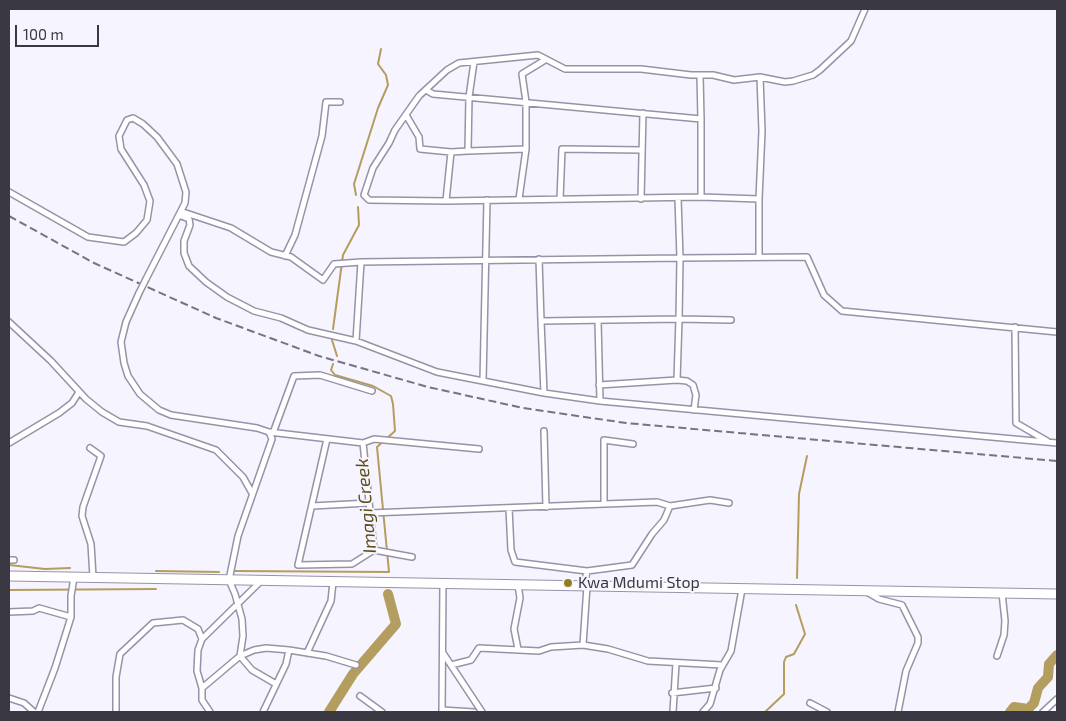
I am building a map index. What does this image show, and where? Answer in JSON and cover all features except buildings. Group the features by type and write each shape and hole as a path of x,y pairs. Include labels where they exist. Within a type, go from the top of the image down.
{"highway":[{"path":"9,576 1057,594"}],"street":[{"path":"759,199 701,197 519,199 446,202 369,200 364,195 373,168 406,115 426,90 455,64 534,55 540,56 565,69 641,69 712,75 734,80 760,77 784,82 813,75 851,41 864,9"},
{"path":"519,199 526,149 526,102 522,74 545,60"},
{"path":"468,151 469,97 474,62"},
{"path":"700,75 701,197"},
{"path":"759,257 762,131 760,77"},
{"path":"426,90 433,94 701,118"},
{"path":"285,256 295,235 322,136 326,102 340,102"},
{"path":"641,199 643,113"},
{"path":"406,115 419,137 420,150 451,152 526,149"},
{"path":"9,192 88,236 124,242 143,227 150,213 150,201 144,185 121,149 119,136 122,126 127,120 133,118 143,124 157,137 177,164 186,192 185,203 139,293 126,322 121,342 128,376 140,394 154,406 171,416 257,428 271,432 363,443 374,439 479,449"},
{"path":"560,199 562,149 642,150"},
{"path":"446,202 451,152"},
{"path":"677,380 680,258 678,198"},
{"path":"483,381 487,200"},
{"path":"180,213 231,228 271,252 291,257 323,280 334,264 361,262 807,256 824,295 842,311 1057,332"},
{"path":"180,213 189,218 190,225 184,241 184,253 189,266 227,297 254,311 281,318 308,330 356,341 436,372 544,393 600,401 1057,443"},
{"path":"539,259 544,393"},
{"path":"356,341 361,262"},
{"path":"541,321 731,320"},
{"path":"598,321 600,401"},
{"path":"9,322 56,366 79,392 102,412 119,422 147,426 219,452 243,478 252,493"},
{"path":"1015,327 1016,423 1049,442"},
{"path":"276,684 252,670 240,656 243,628 237,603 228,580 238,536 272,439 271,432 294,376 320,375 372,390"},
{"path":"599,385 687,381 693,385 696,396 694,410"},
{"path":"9,443 59,413 72,403 79,392"},
{"path":"544,431 546,507"},
{"path":"327,439 298,565 352,564 374,550 412,558"},
{"path":"604,504 604,440 633,444"},
{"path":"363,443 374,550"},
{"path":"90,448 101,456 85,499 82,516 91,544 92,578"},
{"path":"370,512 657,502 670,506 710,500 729,503"},
{"path":"312,506 369,503"},
{"path":"509,508 511,550 515,562 587,571 632,565 652,534 664,520 670,506"},
{"path":"583,645 587,571"},
{"path":"38,712 55,668 71,617 71,596 74,577"},
{"path":"210,712 202,700 202,688 199,680 197,660 202,640 261,580"},
{"path":"307,653 331,601 334,582"},
{"path":"443,584 442,711 474,712"},
{"path":"518,585 520,598 514,625 518,649"},
{"path":"703,712 710,704 722,665 731,651 742,589"},
{"path":"864,590 879,599 902,605 918,637 918,643 906,671 898,712"},
{"path":"997,656 1004,635 1005,621 1002,593"},
{"path":"9,612 39,608 71,617"},
{"path":"116,712 116,677 120,654 148,626 153,623 184,620 198,629 202,640"},
{"path":"452,665 468,662 479,648 539,651 551,647 583,645 608,649 648,661 722,665"},
{"path":"202,688 240,656 266,648 307,653 342,660 356,665"},
{"path":"263,712 273,695 286,664 289,650"},
{"path":"442,652 482,712"},
{"path":"673,712 672,693 676,662"},
{"path":"672,693 716,688"},
{"path":"360,696 382,712"},
{"path":"9,698 24,703 34,712"},
{"path":"1043,712 1057,700"},
{"path":"810,703 827,712"}],"waterway":[{"name":"Imagi Creek","path":"356,195 354,184 378,108 388,85 386,75 378,64 381,49"},
{"name":"Imagi Creek","path":"333,329 343,255 359,225 358,207"},
{"name":"Imagi Creek","path":"332,340 337,356"},
{"name":"Imagi Creek","path":"234,571 389,572 377,447 395,431 391,396 373,386 335,375 331,370 333,364"},
{"path":"797,578 799,494 807,456"},
{"path":"9,565 45,569 70,568"},
{"path":"156,571 219,572"},
{"path":"9,590 156,589"},
{"name":"Imagi Creek","path":"329,712 353,674 396,624 388,594"},
{"path":"765,712 784,694 784,662 786,657 794,654 805,634 796,605"},
{"path":"1010,712 1014,707 1028,709 1034,703 1038,688 1048,677 1049,664 1057,655"}],"railway":[{"path":"9,216 94,263 216,318 319,356 428,387 523,408 626,423 1057,461"}],"place":[{"name":"Kwa Mdumi Stop","path":"568,583"}]}
